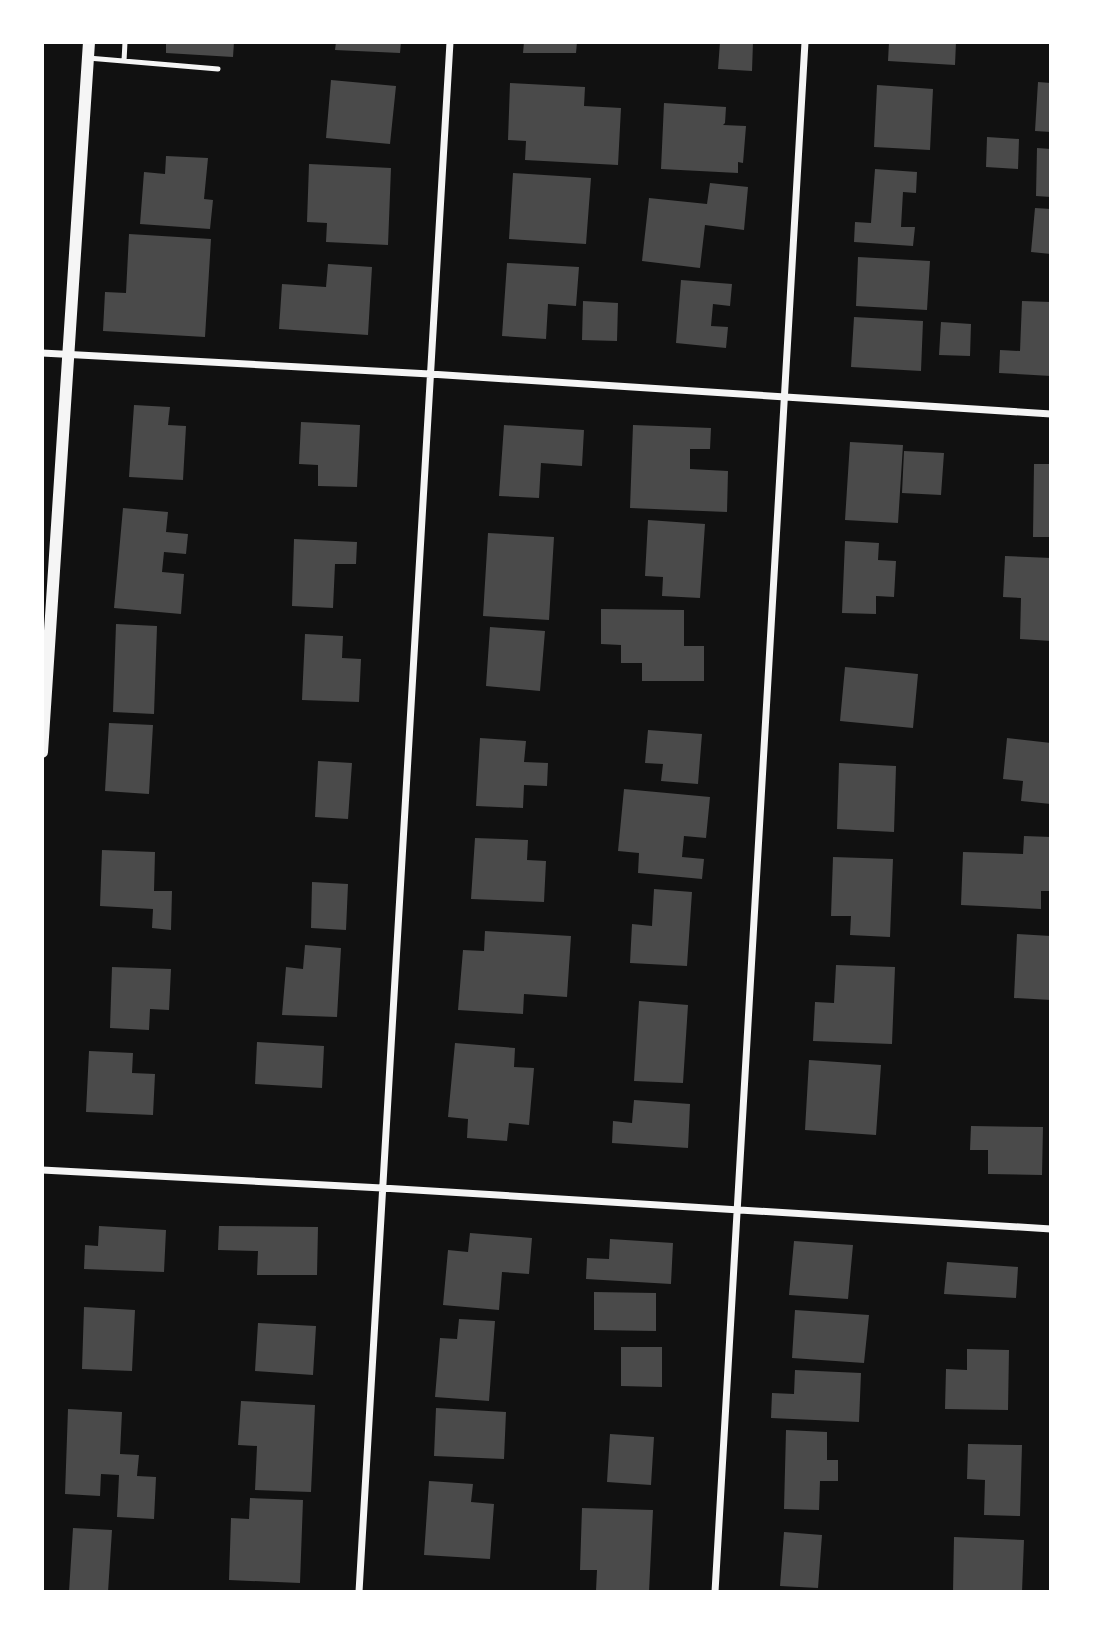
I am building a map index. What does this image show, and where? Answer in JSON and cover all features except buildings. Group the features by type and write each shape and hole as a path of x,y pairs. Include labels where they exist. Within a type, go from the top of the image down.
{"street":[{"path":"42,752 89,42"},
{"path":"359,1592 450,42"},
{"path":"715,1592 805,42"},
{"path":"42,353 430,374 1051,414"},
{"path":"42,1170 1051,1229"}],"lane":[{"path":"124,61 125,42"},
{"path":"88,58 218,69"}]}
